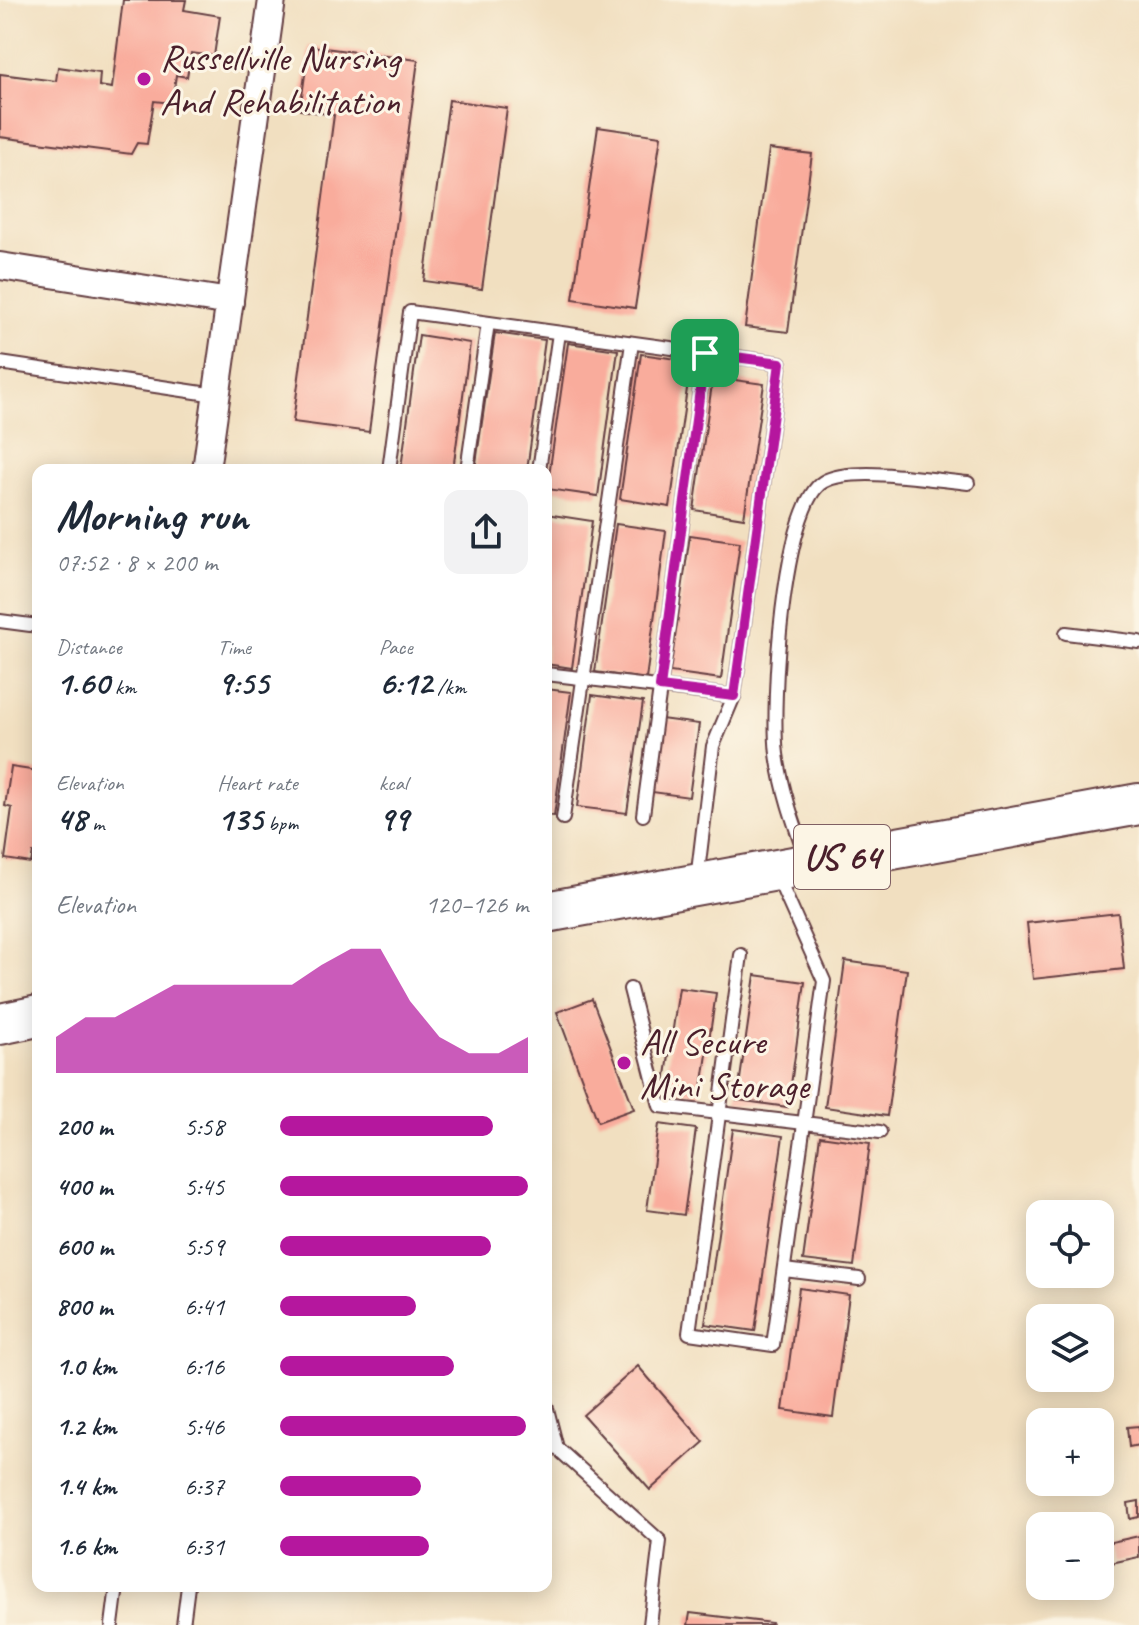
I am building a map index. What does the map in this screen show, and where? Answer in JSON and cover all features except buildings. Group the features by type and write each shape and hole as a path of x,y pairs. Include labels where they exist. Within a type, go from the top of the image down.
{"main road":[{"name":"US 64","path":"552,911 1139,804"},
{"path":"0,1024 32,1017"}],"street":[{"path":"207,464 272,0"},
{"path":"0,266 230,302"}],"lane":[{"path":"390,464 410,312 780,363 734,696 713,746 697,884"},
{"path":"468,464 488,323"},
{"path":"540,464 559,333"},
{"path":"563,818 632,343"},
{"path":"643,815 705,353"},
{"path":"0,363 216,395"},
{"path":"741,955 689,1333 773,1345 824,981 791,866 786,795 777,756 783,617 793,543 801,512 821,483 838,476 865,474 968,483"},
{"path":"0,621 32,625"},
{"path":"1066,633 1139,642"},
{"path":"552,675 734,696"},
{"path":"630,989 660,1106 880,1132"},
{"path":"784,1270 859,1279"},
{"path":"552,1428 557,1448 660,1541 650,1625"},
{"path":"112,1625 116,1592"},
{"path":"183,1625 187,1592"}],"place":[{"name":"Russellville Nursing And Rehabilitation","path":"144,79"},
{"name":"All Secure Mini Storage","path":"624,1063"}],"route":[{"path":"705,353 780,363 734,696 660,687 705,353"}]}
